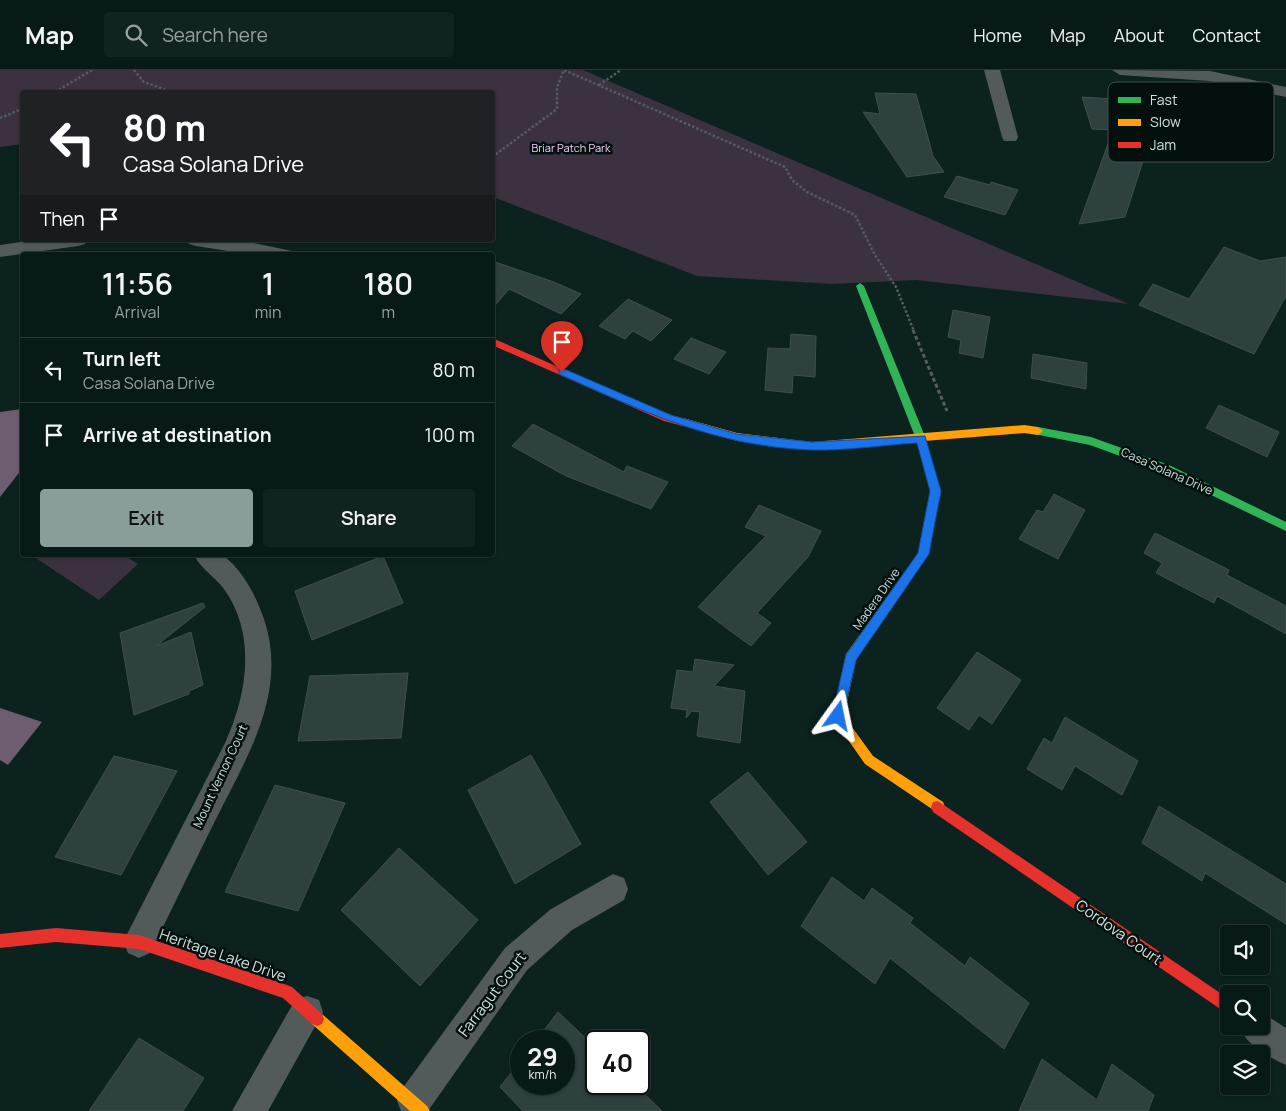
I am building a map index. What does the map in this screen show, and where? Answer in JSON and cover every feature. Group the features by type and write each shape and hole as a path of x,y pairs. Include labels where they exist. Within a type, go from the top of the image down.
{"street":[{"path":"992,70 1010,137"},
{"path":"1120,70 1210,76 1238,82"},
{"path":"0,251 64,242"},
{"path":"218,242 271,252"},
{"name":"Madera Drive","path":"860,286 921,439 935,491 923,554 850,658 838,716 869,760 1009,857"},
{"name":"Casa Solana Drive","path":"495,342 667,418 701,429 737,437 812,446 921,439 1024,429 1091,441 1165,468 1286,527"},
{"name":"Mount Vernon Court","path":"139,942 242,734 257,690 257,642 255,627 247,603 235,582 220,565 209,557"},
{"name":"Cordova Court","path":"1009,857 1220,1002"},
{"name":"Farragut Court","path":"418,1106 516,959 528,946 565,915 613,889"},
{"name":"Heritage Lake Drive","path":"0,941 56,936 139,942 287,992 418,1106"},
{"path":"249,1111 308,1012"},
{"path":"1267,1035 1286,1048"}],"path":[{"path":"58,90 92,70"},
{"path":"134,70 144,82 166,90"},
{"path":"495,155 557,109 557,87 564,70 785,167 792,180 807,192 855,215 875,255 896,287 957,435"},
{"path":"599,85 621,70"},
{"path":"0,118 20,110"}],"green space":[{"name":"Briar Patch Park","path":"0,70 583,70 1129,304 916,280 833,284 697,276 495,198 495,90 20,90 20,144 0,147"},
{"path":"34,557 127,557 138,564 99,600"}],"shaded area":[{"path":"20,409 20,472 0,497 0,412"},
{"path":"0,708 42,722 8,765 0,760"}],"building":[{"path":"875,93 916,94 933,156 944,172 907,177 863,112 880,114"},
{"path":"1082,97 1108,99 1108,130 1092,129"},
{"path":"1108,144 1108,162 1143,162 1125,217 1079,224"},
{"path":"957,176 990,185 991,182 1018,190 1005,215 944,197"},
{"path":"1224,247 1260,261 1286,257 1286,296 1254,354 1139,305 1153,284 1189,299"},
{"path":"495,262 554,282 581,294 561,314 509,289 495,305"},
{"path":"628,299 672,320 651,341 633,331 625,339 599,326"},
{"path":"953,310 990,317 983,358 959,353 961,340 948,337"},
{"path":"791,334 816,336 815,377 793,375 792,393 765,390 768,348 790,349"},
{"path":"691,338 726,352 709,374 674,359"},
{"path":"1033,354 1087,363 1086,389 1031,378"},
{"path":"1219,405 1279,432 1267,457 1206,428"},
{"path":"533,424 624,472 627,466 668,482 651,509 566,476 512,446"},
{"path":"1054,494 1085,510 1058,559 1019,539 1037,510 1043,512"},
{"path":"759,505 821,531 808,557 757,613 771,623 751,646 698,607 766,536 745,527"},
{"path":"1155,533 1229,570 1227,575 1286,606 1286,634 1217,596 1214,603 1156,573 1162,563 1144,553"},
{"path":"383,557 403,603 312,640 295,591"},
{"path":"203,603 205,607 156,646 191,632 203,685 189,691 189,694 134,715 120,633"},
{"path":"977,652 1021,680 992,724 979,715 969,730 937,708"},
{"path":"695,659 734,665 714,686 745,691 740,743 697,736 700,712 692,711 686,718 687,710 671,708 677,670 693,672"},
{"path":"408,673 401,738 298,741 310,676"},
{"path":"1065,717 1138,761 1122,795 1075,766 1062,790 1027,769 1044,738 1052,743"},
{"path":"531,755 581,844 515,884 468,790"},
{"path":"114,756 177,771 121,875 55,857"},
{"path":"748,772 807,842 768,875 710,802"},
{"path":"275,785 345,803 298,911 225,892"},
{"path":"1159,806 1286,884 1286,924 1205,873 1202,881 1142,843"},
{"path":"399,848 478,920 420,986 341,910"},
{"path":"832,877 864,901 872,888 913,918 910,923 965,966 970,957 1029,1003 1004,1049 890,958 875,984 801,926"},
{"path":"558,1012 585,1038 585,1095 645,1095 662,1111 523,1111 500,1087 510,1074 510,1095 575,1095 575,1030 544,1030"},
{"path":"139,1038 204,1078 183,1111 89,1111"},
{"path":"1042,1059 1097,1100 1112,1064 1154,1095 1148,1111 1019,1111"}],"traffic: fast":[{"path":"860,286 921,439 935,491 923,554 901,586"},
{"path":"1038,431 1091,441 1165,468 1286,527"}],"traffic: slow":[{"path":"683,422 737,437 812,446 1024,429 1038,431"},
{"path":"901,586 850,658 838,717 869,760 938,807"},
{"path":"317,1019 422,1111"}],"traffic: jam":[{"path":"495,342 667,418 683,422"},
{"path":"938,807 1220,1002"},
{"path":"0,941 56,935 139,942 287,992 317,1019"}],"route":[{"path":"562,372 667,418 701,429 737,437 812,446 921,439 935,491 923,554 850,658 838,716"}]}
